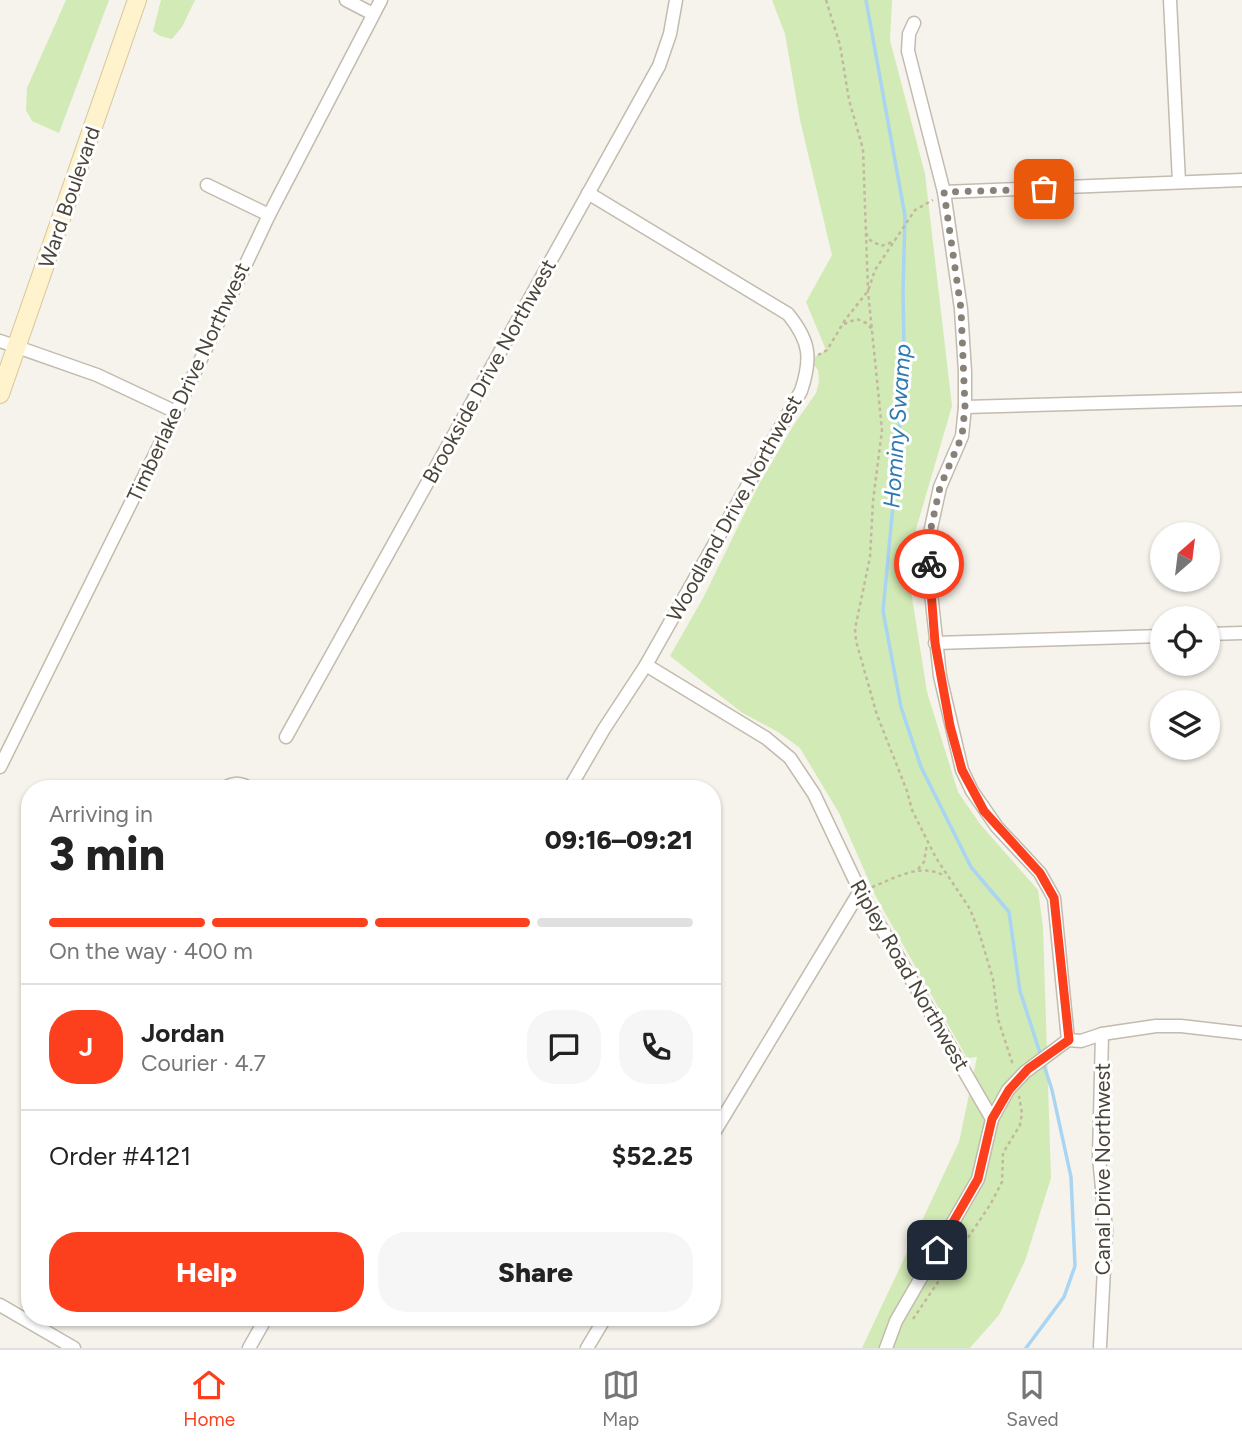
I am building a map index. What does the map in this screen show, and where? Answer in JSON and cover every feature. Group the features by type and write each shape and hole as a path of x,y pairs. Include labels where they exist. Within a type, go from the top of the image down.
{"main road":[{"name":"Ward Boulevard","path":"0,394 8,345 137,0"}],"street":[{"path":"346,0 373,14"},
{"name":"Timberlake Drive Northwest","path":"0,767 176,412 269,215 381,0"},
{"name":"Brookside Drive Northwest","path":"286,737 659,66 670,34 676,0"},
{"path":"1170,0 1179,183"},
{"name":"Canal Drive Northwest","path":"914,23 909,34 908,51 944,192 961,309 965,407 962,436 940,487 931,528 929,574 935,643 950,726 962,770 972,791 997,827 1040,873 1054,898 1069,1040"},
{"path":"944,192 1242,180"},
{"path":"207,185 269,215"},
{"path":"588,193 788,313 803,336 810,360"},
{"path":"8,345 97,375 176,412"},
{"name":"Woodland Drive Northwest","path":"574,780 646,665 801,391 810,360"},
{"path":"965,407 1242,399"},
{"path":"1220,634 1242,633"},
{"path":"935,643 1150,636"},
{"name":"Ripley Road Northwest","path":"646,665 766,737 790,758 814,794 860,891 992,1119"},
{"path":"721,1121 860,891"},
{"path":"887,1348 896,1321 978,1179 992,1119 1009,1090 1035,1065 1069,1040 1081,1041 1102,1034 1156,1026 1242,1033"},
{"name":"Canal Drive Northwest","path":"1100,1346 1106,1230 1099,1157 1102,1034"},
{"path":"0,1305 21,1317"},
{"path":"36,1326 74,1348"},
{"path":"248,1348 261,1326"},
{"path":"587,1348 600,1326"}],"path":[{"path":"826,0 840,45 849,100 863,149 868,292 882,430 873,501 870,557 855,629 856,641 883,734 907,791 912,810 927,842 970,909 989,961 998,1019 1014,1068"},
{"path":"810,360 827,350 841,326 868,292 875,270 915,210 944,192"},
{"path":"865,232 870,240 881,246 895,241"},
{"path":"841,326 857,320 866,323 872,330"},
{"path":"860,891 918,869 924,862 927,842"},
{"path":"918,869 939,872 948,877"},
{"path":"909,1324 990,1205 1002,1182 1003,1153 1020,1125 1022,1113 1016,1082"}],"green space":[{"path":"66,0 109,0 59,133 32,121 26,110 27,88"},
{"path":"161,0 195,0 182,27 172,39 153,31"},
{"path":"772,0 892,0 890,40 925,174 952,406 914,536 911,591 927,692 958,792 980,824 1038,890 1043,927 1051,1178 1025,1261 999,1315 970,1348 862,1348 959,1142 977,1057 967,1058 876,897 839,813 800,748 778,732 741,712 670,656 703,598 758,486 816,393 818,370 810,360 826,350 806,302 832,255 800,120 785,34"}],"waterway":[{"name":"Hominy Swamp","path":"866,0 905,216 904,348 898,453 883,611 901,707 921,767 971,867 1009,912 1020,991 1052,1090 1071,1177 1075,1266 1064,1297 1026,1348"}],"way so far":[{"path":"929,564 931,528 940,487 962,436 965,407 961,309 944,192 1044,189"}],"route":[{"path":"929,564 940,676 962,770 984,811 1040,873 1054,898 1069,1040 1028,1069 1009,1090 992,1119 978,1179 937,1250"}]}
